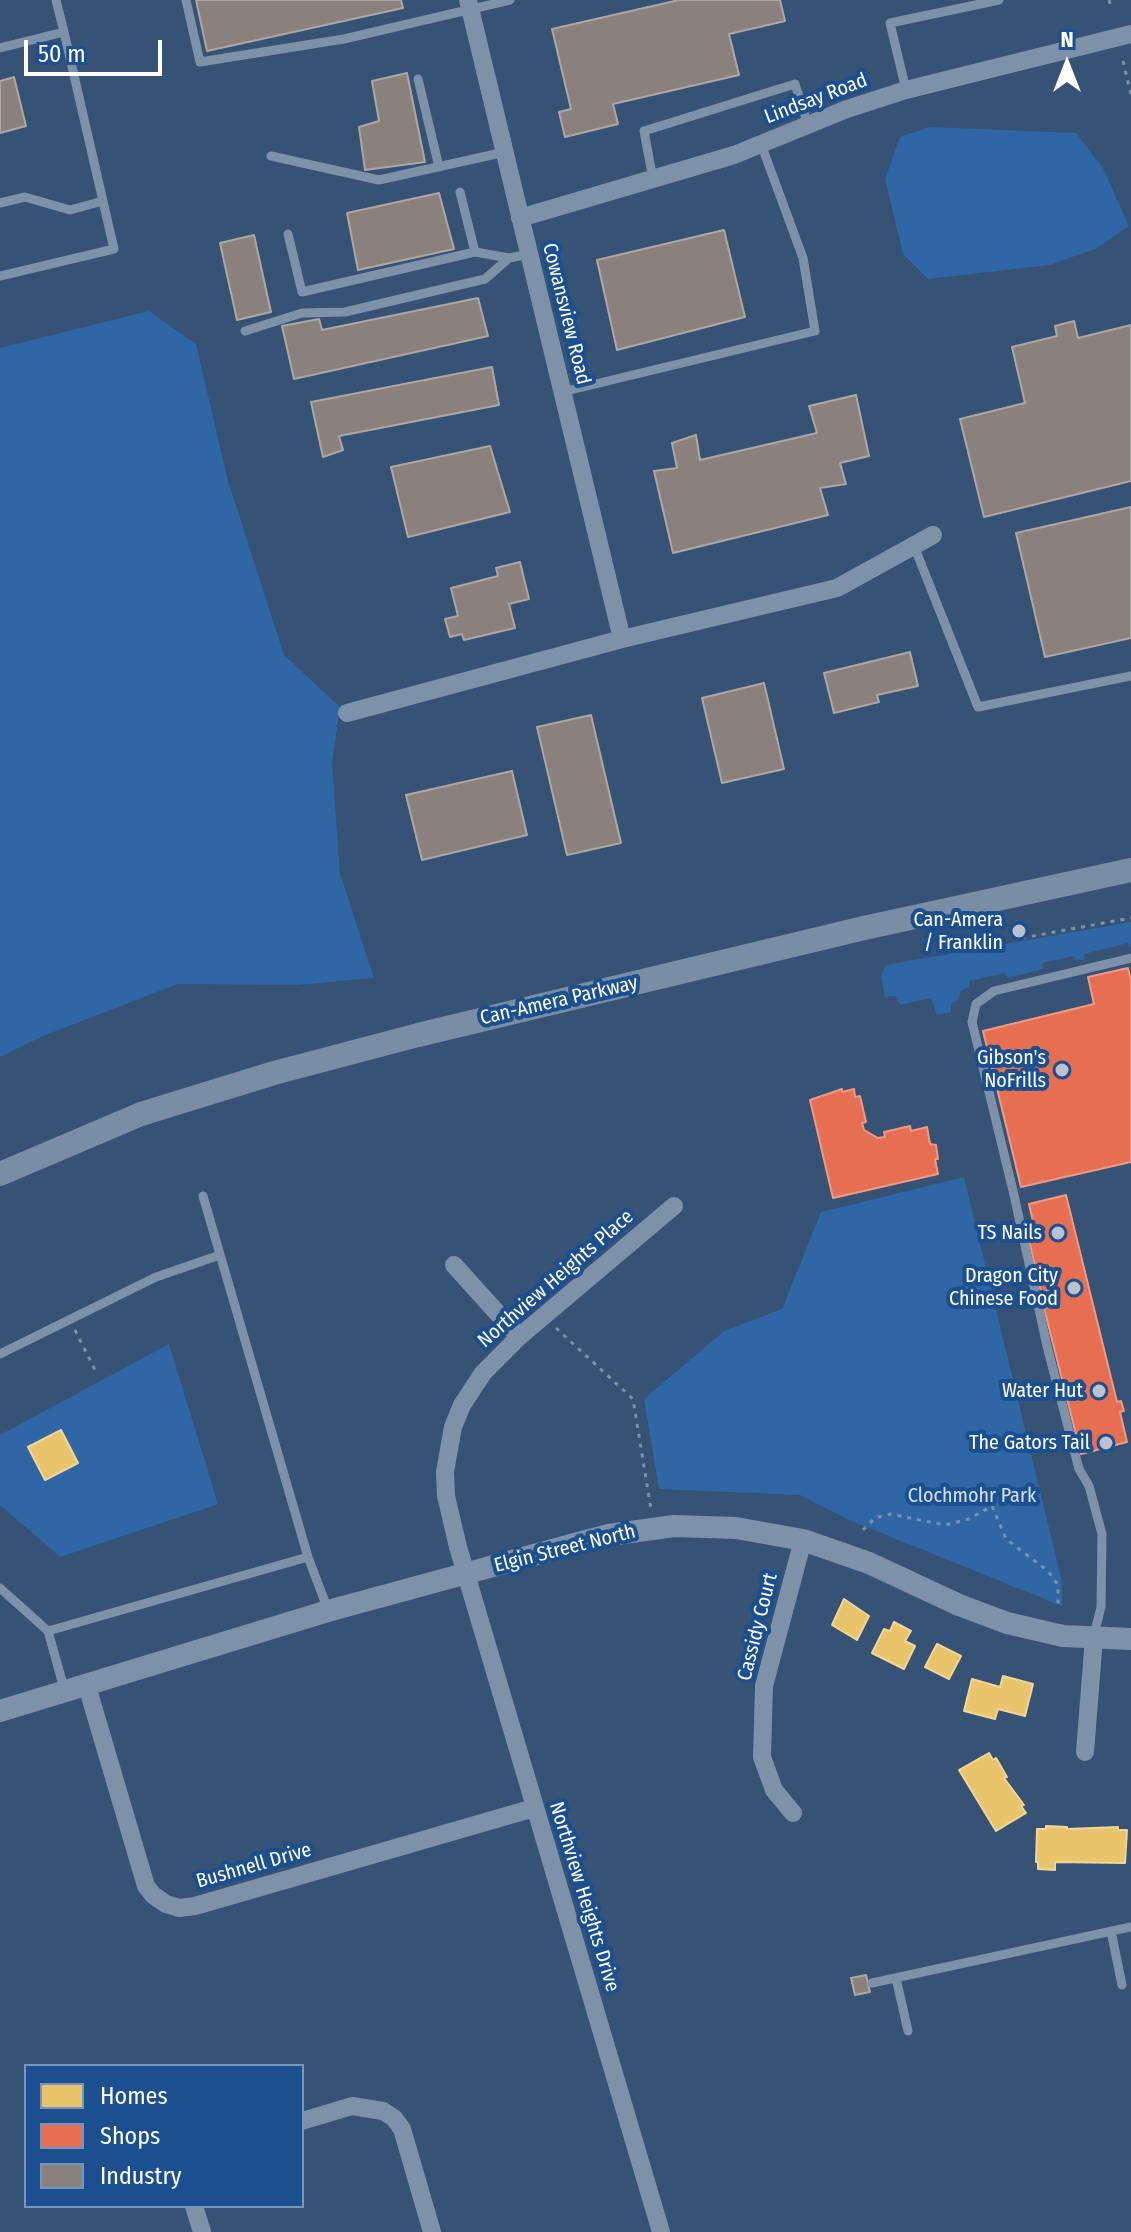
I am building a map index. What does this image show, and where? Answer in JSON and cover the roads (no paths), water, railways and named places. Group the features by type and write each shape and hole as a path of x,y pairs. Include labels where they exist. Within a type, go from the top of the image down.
{"main road":[{"name":"Can-Amera Parkway","path":"0,1174 141,1114 274,1073 432,1031 773,950 1131,870"}],"street":[{"name":"Cowansview Road","path":"469,4 622,639"},
{"name":"Lindsay Road","path":"520,218 734,155 906,90 1131,34"},
{"path":"347,713 622,639 837,588 933,535"},
{"name":"Northview Heights Place","path":"466,1574 446,1496 448,1449 462,1405 483,1373 519,1337 674,1206"},
{"path":"454,1265 519,1337"},
{"name":"Elgin Street North","path":"0,1711 328,1611 597,1538 654,1528 736,1528 803,1540 869,1563 959,1605 1007,1623 1063,1636 1131,1639"},
{"name":"Cassidy Court","path":"793,1813 774,1790 762,1757 763,1700 764,1686 803,1540"},
{"name":"Northview Heights Drive","path":"466,1574 661,2232"},
{"path":"1085,1752 1094,1638"},
{"name":"Bushnell Drive","path":"76,1689 146,1886 166,1904 179,1908 195,1906 534,1808"},
{"path":"304,2120 352,2106 383,2111 394,2118 402,2129 432,2232"},
{"path":"195,2208 202,2232"}],"lane":[{"path":"0,276 114,249 56,0"},
{"path":"186,0 200,62 344,39 469,4 510,0"},
{"path":"906,90 890,23 999,0"},
{"path":"0,48 64,32"},
{"path":"418,79 439,167"},
{"path":"653,179 644,131 795,84 808,125"},
{"path":"562,392 815,331 803,258 761,144"},
{"path":"271,156 379,180 505,152"},
{"path":"460,192 475,252"},
{"path":"0,203 25,197 70,210 103,201"},
{"path":"288,234 302,292 475,252 509,258 529,254"},
{"path":"245,331 302,313 345,312 485,279 509,258"},
{"path":"914,546 978,707 1131,676"},
{"path":"1094,1638 1101,1607 1102,1534 1089,1486 1079,1469 1047,1346 972,1022 976,1004 994,991 1131,958"},
{"path":"203,1196 308,1557 328,1611"},
{"path":"0,1354 156,1277 220,1255"},
{"path":"48,1631 308,1557"},
{"path":"0,1588 48,1631 76,1689"},
{"path":"872,1983 1131,1927"},
{"path":"1111,1931 1122,1985"},
{"path":"896,1978 908,2031"}],"place":[{"name":"Can-Amera / Franklin","path":"1019,931"},
{"name":"Gibson's NoFrills","path":"1062,1070"},
{"name":"TS Nails","path":"1058,1233"},
{"name":"Dragon City Chinese Food","path":"1074,1288"},
{"name":"Water Hut","path":"1099,1391"},
{"name":"The Gators Tail","path":"1106,1443"}],"park label":[{"name":"Clochmohr Park","path":"972,1496"}]}
